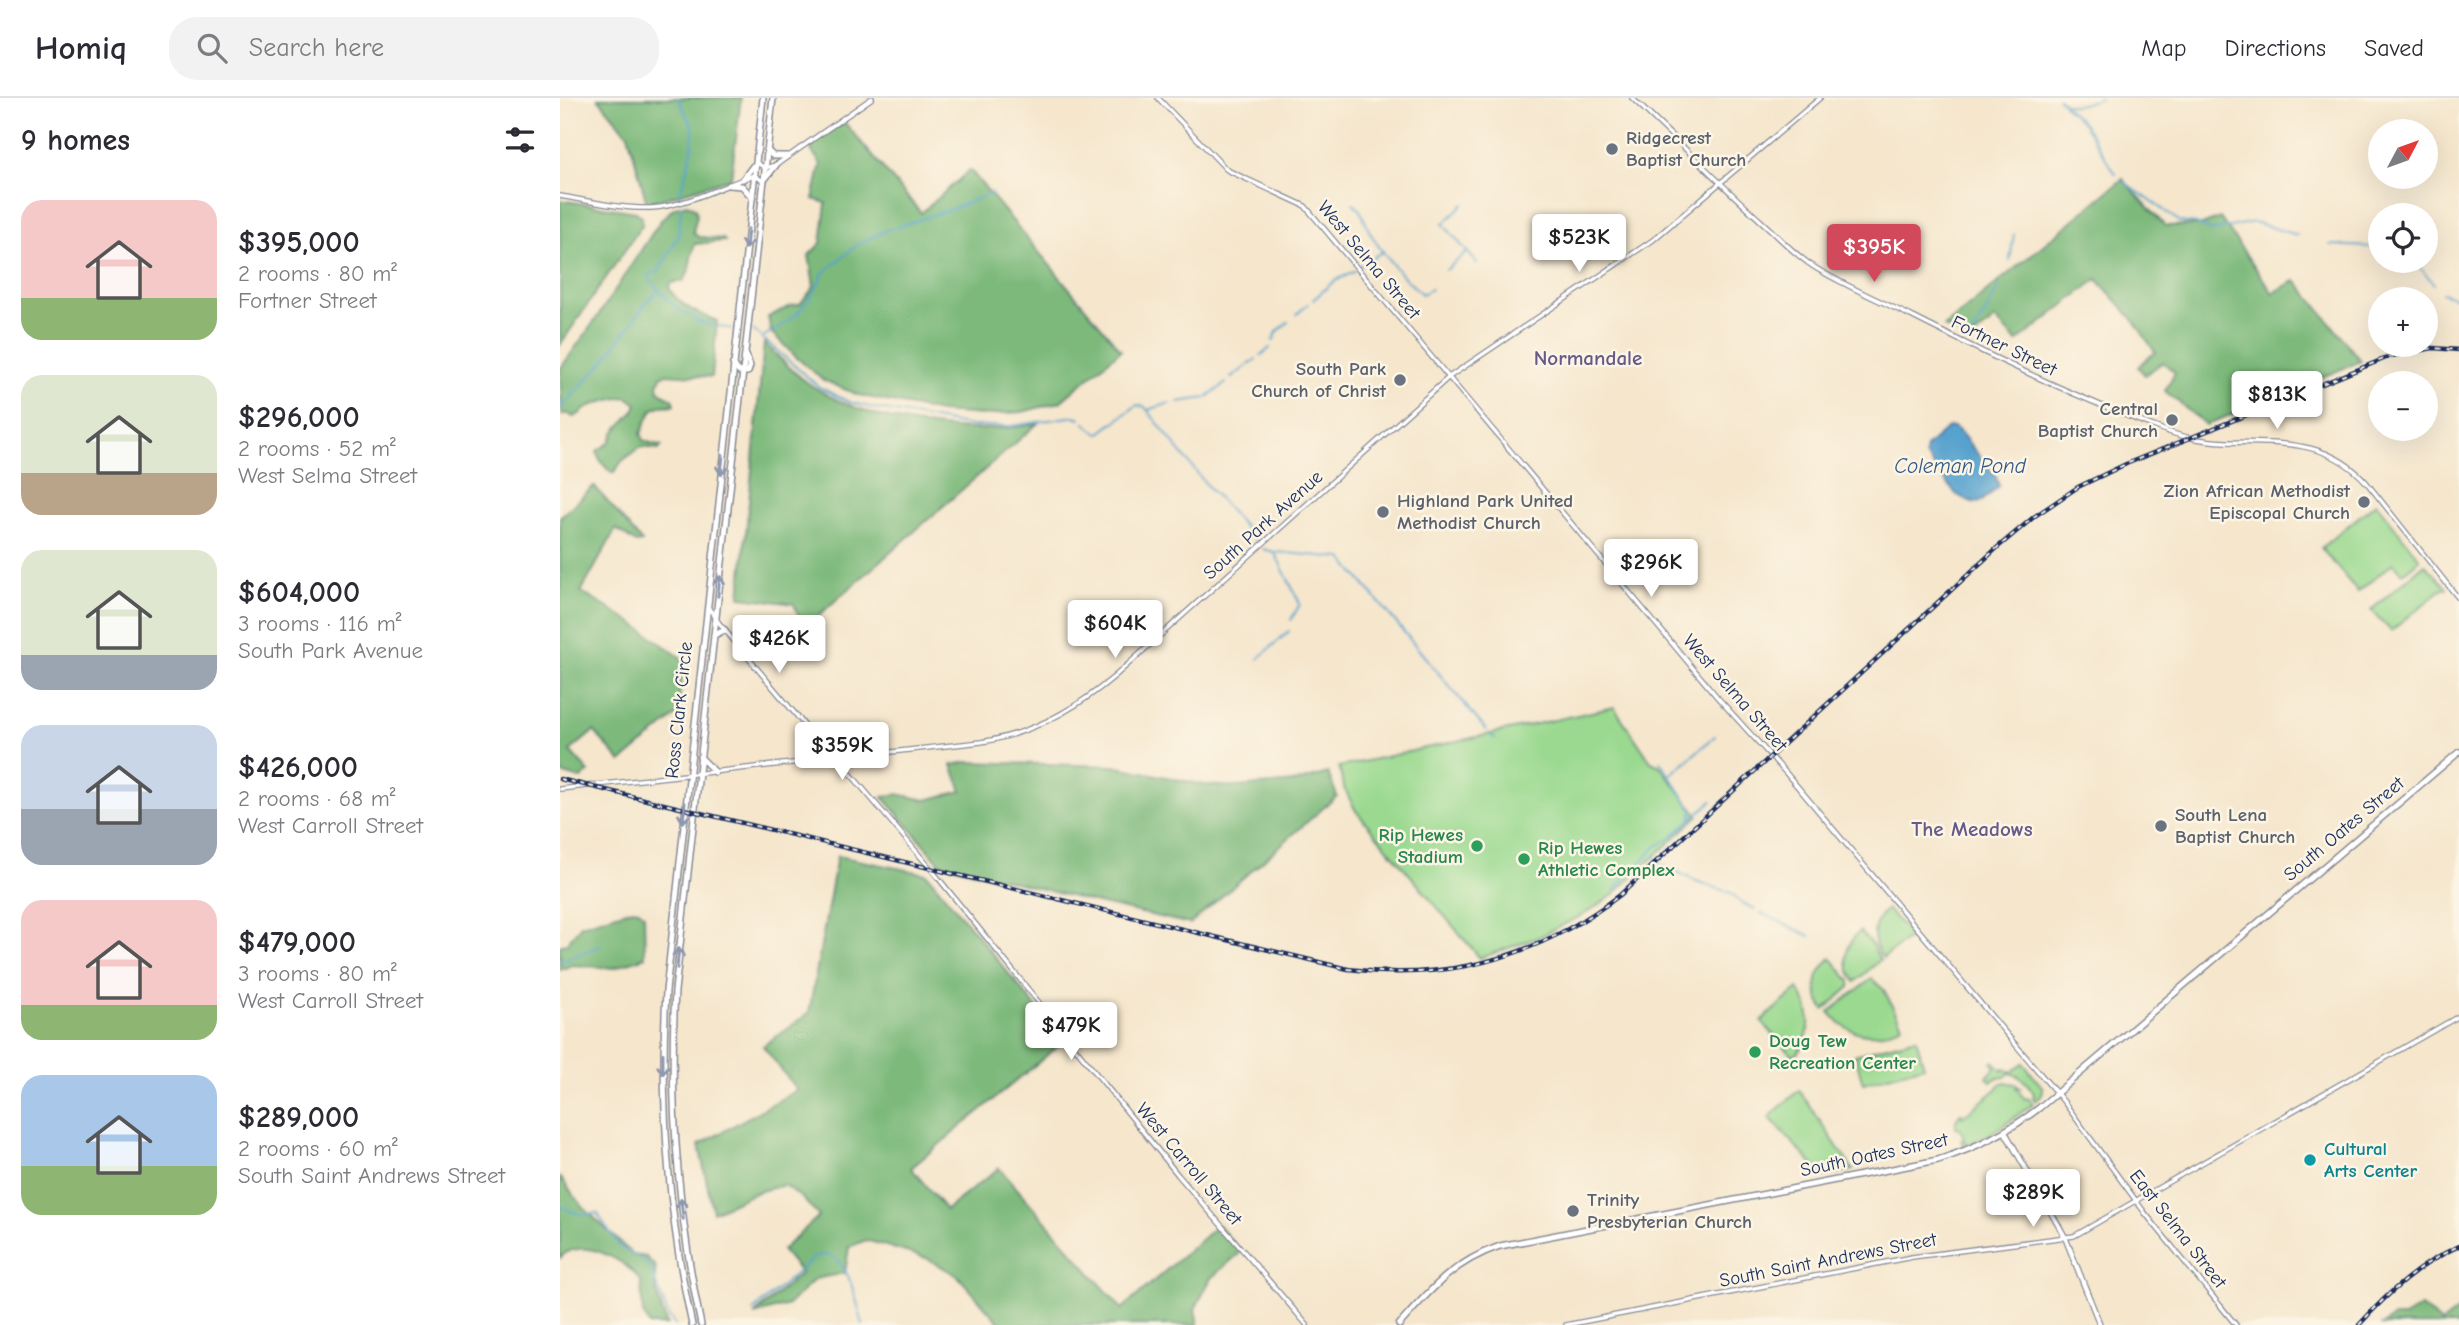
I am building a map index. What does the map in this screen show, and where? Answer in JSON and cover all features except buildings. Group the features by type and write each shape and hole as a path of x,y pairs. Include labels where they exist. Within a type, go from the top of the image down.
{"main road":[{"name":"Ross Clark Circle","path":"692,1325 676,1243 666,1145 663,1041 688,774 763,98"},
{"name":"Ross Clark Circle","path":"701,1325 686,1242 676,1144 673,1041 698,774 772,98"},
{"path":"767,150 773,156 787,156"},
{"path":"743,179 756,160"},
{"path":"763,182 776,165"},
{"path":"729,185 742,186 752,197"},
{"path":"733,364 743,373"},
{"path":"725,442 735,442"},
{"path":"714,635 725,630"},
{"path":"700,665 710,666"},
{"path":"694,726 704,727"},
{"name":"South Oates Street","path":"1399,1325 1449,1272 1463,1262 1500,1246 1938,1160 2005,1132 2056,1094 2459,752"},
{"path":"700,757 715,772"},
{"path":"666,991 676,991"},
{"path":"663,1041 673,1041"},
{"path":"2005,1132 2064,1237 2100,1325"},
{"path":"666,1145 676,1144"},
{"path":"676,1243 686,1242"},
{"path":"689,1313 698,1311"}],"street":[{"path":"756,160 765,168 776,165 872,98"},
{"name":"West Selma Street","path":"1158,98 1227,170 1305,206 1718,698 1786,773 2064,1102 2099,1149"},
{"name":"Fortner Street","path":"1632,98 1814,267 2059,387 2148,424 2195,439 2298,444 2346,463 2360,475 2459,599"},
{"name":"South Park Avenue","path":"560,789 995,740 1035,727 1073,708 1115,676 1449,377 1653,240 1820,98"},
{"path":"560,196 650,208 671,204 754,175 763,182"},
{"name":"West Carroll Street","path":"707,605 725,630 922,859 1178,1175 1307,1325"},
{"name":"South Saint Andrews Street","path":"1566,1325 1912,1257 2064,1237 2083,1232 2459,1016"},
{"name":"East Selma Street","path":"2099,1149 2137,1202 2236,1325"}],"green space":[{"path":"598,98 741,98 731,178 647,204 628,134"},
{"path":"844,122 921,213 970,170 1121,350 1060,402 1022,412 984,415 940,412 858,395 823,380 771,332 768,317 800,304 814,287 809,255 821,243 826,203 813,199 821,164 811,150 816,141"},
{"path":"2123,179 2165,226 2202,225 2220,218 2273,293 2296,280 2361,361 2206,425 2165,391 2175,373 2163,362 2145,375 2138,367 2155,352 2132,318 2097,279 2017,342 1995,319 1971,339 1944,327"},
{"path":"560,200 636,212 642,217 642,225 560,345"},
{"path":"687,204 695,208 697,215 693,232 698,237 725,241 695,244 686,277 683,281 671,283 669,288 684,305 717,321 712,377 661,376 659,392 673,399 675,404 654,409 641,434 644,441 662,446 659,449 641,447 622,461 614,473 603,464 597,451 609,443 615,431 637,404 623,397 590,406 573,417 567,413 562,415 560,369 661,220 675,207"},
{"path":"764,343 789,368 817,389 868,412 924,425 954,428 983,429 1037,424 803,629 794,604 740,597"},
{"path":"594,486 642,542 636,543 616,529 581,592 633,623 684,660 677,715 621,762 594,731 570,751 589,772 581,779 560,773 560,517"},
{"path":"2376,503 2420,559 2403,573 2393,563 2358,592 2321,548"},
{"path":"2425,564 2447,588 2391,631 2371,610"},
{"name":"Rip Hewes Athletic Complex","path":"1614,707 1651,762 1660,766 1698,816 1613,895 1583,915 1539,937 1480,958 1356,811 1344,788 1339,767"},
{"path":"967,762 1114,766 1204,785 1236,787 1296,782 1328,773 1337,796 1190,924 940,863 883,797 897,794 926,800 962,791 952,765"},
{"path":"837,856 927,874 1064,1041 911,1168 946,1210 999,1168 1122,1309 1218,1225 1241,1252 1211,1278 1195,1309 1198,1325 1001,1325 958,1276 926,1258 866,1240 849,1247 845,1273 815,1279 788,1305 754,1315 801,1273 782,1250 819,1216 802,1198 784,1185 757,1192 713,1212 699,1145 797,1090 763,1046 809,1013"},
{"path":"632,909 639,910 644,915 645,957 614,968 573,965 560,970 560,946 567,943 581,925"},
{"path":"1887,909 1910,937 1883,958 1876,945 1874,932 1878,920"},
{"path":"1860,931 1873,946 1880,960 1855,982 1847,956 1850,943"},
{"path":"1831,958 1850,981 1850,987 1824,1010 1816,983 1821,970"},
{"path":"1872,979 1884,990 1902,1025 1882,1033 1863,1034 1845,1026 1829,1012"},
{"path":"1798,989 1807,1006 1809,1024 1805,1041 1794,1057 1761,1021"},
{"path":"1916,1038 1924,1066 1863,1083 1855,1055"},
{"path":"1994,1061 2002,1071 2004,1069 2012,1072 2023,1063 2043,1088 2042,1095 2036,1101 2029,1086 2013,1074 2009,1073 1991,1082 1987,1077 1995,1068 1992,1063"},
{"path":"2005,1082 2015,1084 2024,1098 2033,1104 1990,1134 1963,1145 1961,1140 1965,1141 1960,1128 1956,1127 1956,1120 1961,1113 1962,1117"},
{"path":"1799,1090 1853,1170 1823,1176 1769,1117"},
{"path":"560,1177 582,1206 633,1255 646,1257 656,1267 656,1289 667,1325 649,1325 643,1313 641,1282 615,1259 603,1253 579,1249 560,1258"},
{"path":"2421,1307 2442,1323 2459,1310 2459,1325 2382,1325 2394,1317 2404,1317"}],"water":[{"name":"Coleman Pond","path":"1949,427 1960,432 1996,477 1999,486 1982,501 1972,503 1956,494 1925,455 1926,447"}],"waterway":[{"path":"678,98 693,128 692,150 679,198"},
{"path":"2058,98 2073,105 2101,98"},
{"path":"2064,105 2084,124 2116,174"},
{"path":"2123,181 2180,222 2196,224 2213,231 2253,222 2297,235"},
{"path":"764,336 799,312 816,289 823,273 860,243 885,231 992,193"},
{"path":"1353,203 1360,210 1377,244 1401,274 1422,294 1431,289"},
{"path":"1464,204 1443,224 1477,263"},
{"path":"681,205 679,234 658,272 650,273 649,278 668,300 696,321 732,329"},
{"path":"2010,260 2014,234"},
{"path":"2330,245 2368,247"},
{"path":"1360,266 1383,251"},
{"path":"1446,270 1466,253"},
{"path":"1313,300 1333,282 1355,271"},
{"path":"2424,273 2434,284"},
{"path":"1970,338 1999,285"},
{"path":"560,409 603,362 649,299 658,291"},
{"path":"2442,293 2459,299"},
{"path":"1297,314 1308,304"},
{"path":"1273,341 1277,332 1288,322"},
{"path":"753,330 819,387 849,402 972,426 1011,426 1075,416 1080,418"},
{"path":"1261,355 1270,348"},
{"path":"1231,378 1256,359"},
{"path":"1178,402 1206,398 1226,383"},
{"path":"1148,410 1170,403"},
{"path":"1085,423 1100,433 1137,405 1145,407 1205,483 1258,542"},
{"path":"1263,549 1342,558 1486,730"},
{"path":"1275,553 1300,604 1291,620"},
{"path":"1258,659 1289,631"},
{"path":"1491,736 1495,738"},
{"path":"1669,776 1715,736"},
{"path":"1660,761 1692,810 1692,817"},
{"path":"1614,890 1657,846 1669,839 1712,801"},
{"path":"1654,857 1663,865 1696,881 1731,893 1740,902 1755,909"},
{"path":"1761,913 1810,936"},
{"path":"560,961 602,945"},
{"path":"560,1206 582,1214 597,1213 619,1246 649,1264 668,1315 675,1325"},
{"path":"753,1311 814,1258 825,1255 834,1258 848,1277 863,1325"}],"railway":[{"path":"560,779 1348,969 1422,972 1458,968 1492,960 1558,935 1620,895 1998,547 2035,516 2078,487 2126,464 2391,356 2433,348 2459,350"},
{"path":"2359,1325 2405,1280 2431,1261 2459,1246"}],"place":[{"name":"Ridgecrest Baptist Church","path":"1612,149"},
{"name":"South Park Church of Christ","path":"1400,380"},
{"name":"Central Baptist Church","path":"2172,420"},
{"name":"Zion African Methodist Episcopal Church","path":"2364,502"},
{"name":"Highland Park United Methodist Church","path":"1383,512"},
{"name":"South Lena Baptist Church","path":"2161,826"},
{"name":"Rip Hewes Stadium","path":"1477,846"},
{"name":"Rip Hewes Athletic Complex","path":"1524,859"},
{"name":"Doug Tew Recreation Center","path":"1755,1052"},
{"name":"Cultural Arts Center","path":"2310,1160"},
{"name":"Trinity Presbyterian Church","path":"1573,1211"}],"district":[{"name":"Normandale","path":"1588,358"},
{"name":"The Meadows","path":"1972,829"}]}
